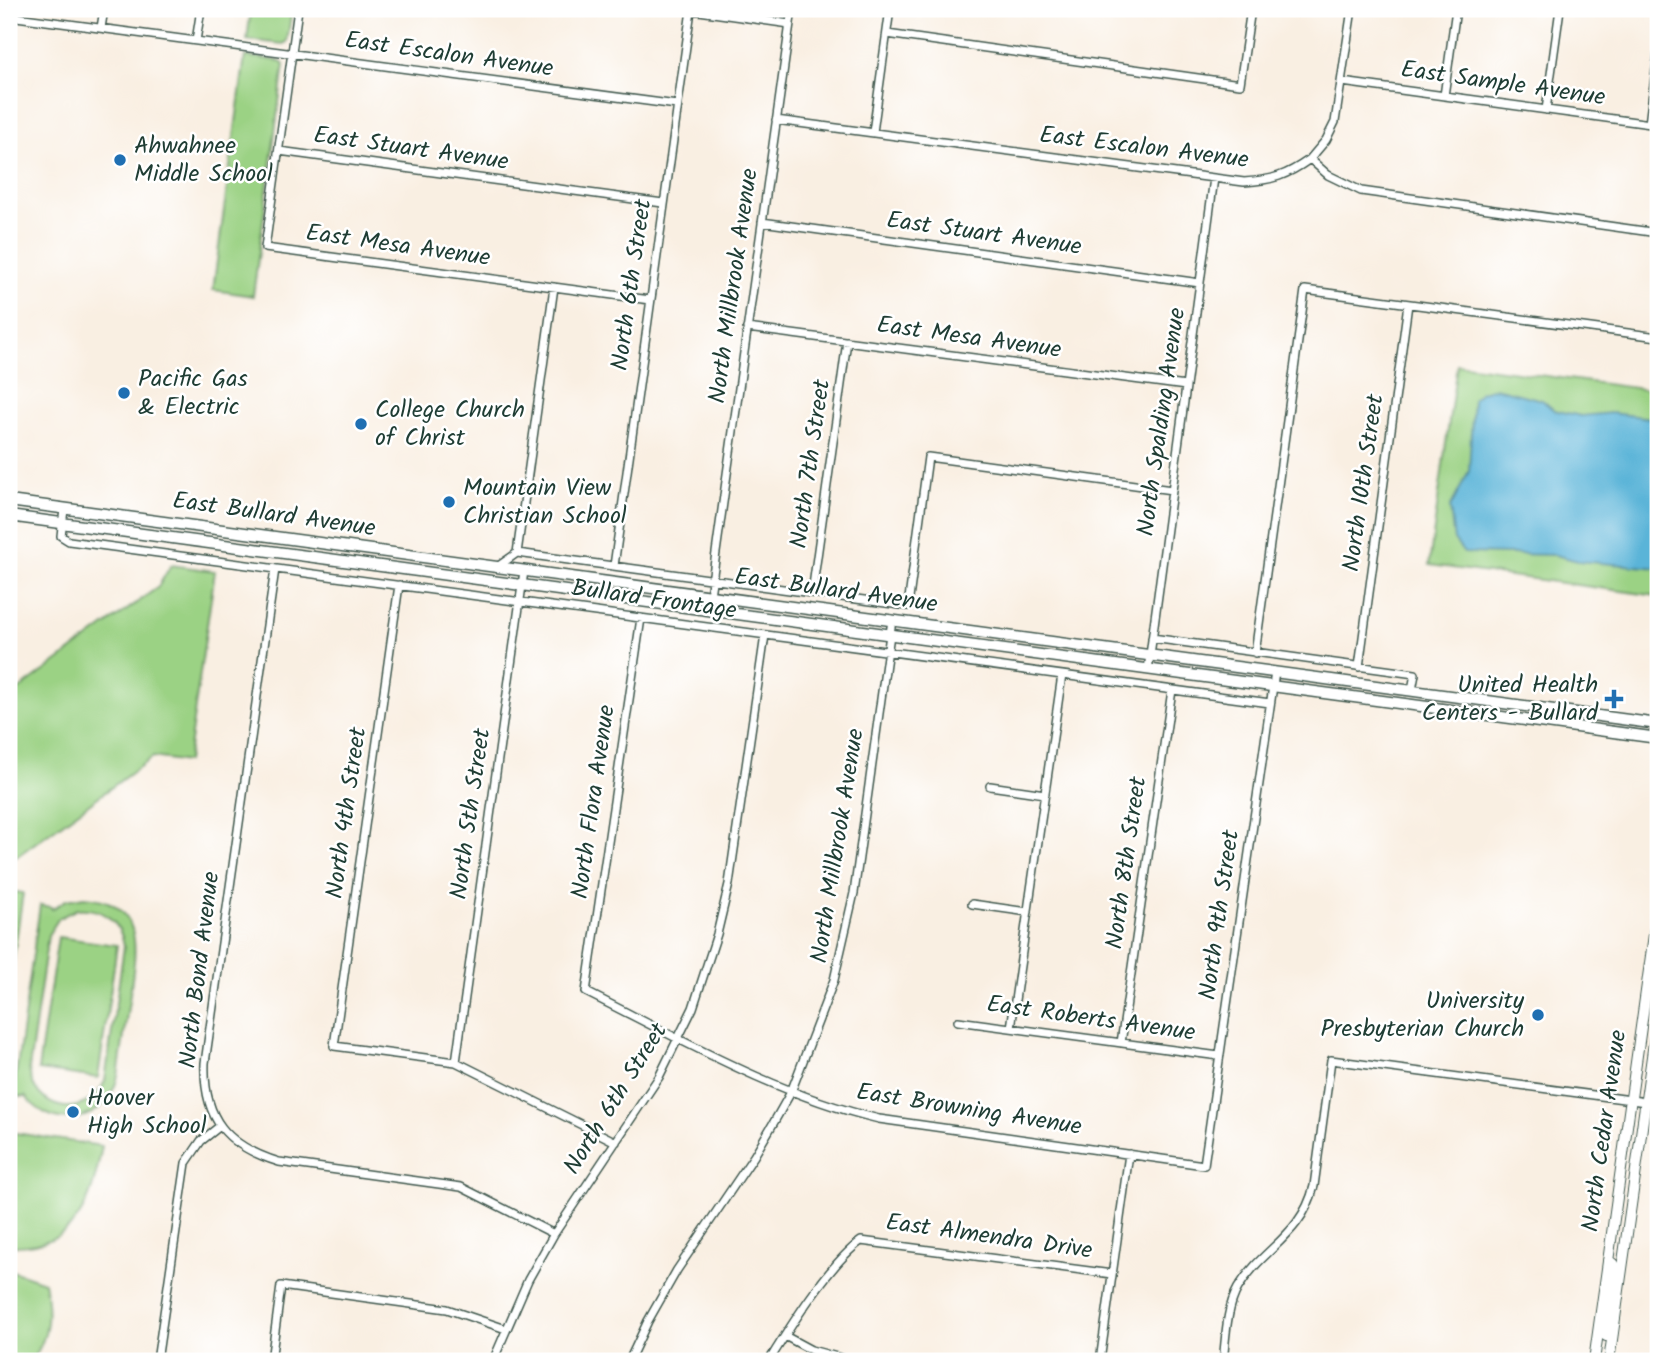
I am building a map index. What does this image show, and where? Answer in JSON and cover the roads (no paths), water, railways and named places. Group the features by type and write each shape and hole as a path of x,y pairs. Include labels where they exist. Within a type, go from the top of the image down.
{"main road":[{"name":"East Bullard Avenue","path":"9,501 1658,724"},
{"name":"East Bullard Avenue","path":"9,516 1658,738"},
{"path":"244,548 276,545 321,551 329,548 331,544"},
{"name":"North Cedar Avenue","path":"1594,1361 1658,906"},
{"name":"North Cedar Avenue","path":"1607,1361 1658,1014"},
{"path":"1607,1361 1605,1336 1614,1269 1608,1260"}],"street":[{"path":"101,28 104,9"},
{"path":"197,41 201,9"},
{"path":"279,151 298,9"},
{"path":"685,9 790,24"},
{"name":"North Millbrook Avenue","path":"708,610 792,9"},
{"path":"873,132 890,9"},
{"path":"887,34 1241,83 1251,9"},
{"path":"1352,9 1335,122 1326,140 1310,159 1335,179 1361,191 1658,233"},
{"path":"1444,96 1456,9"},
{"path":"1546,110 1560,9"},
{"name":"North 6th Street","path":"614,566 691,10"},
{"name":"East Escalon Avenue","path":"9,16 677,105"},
{"path":"1649,124 1658,52"},
{"name":"East Sample Avenue","path":"1342,82 1658,125"},
{"name":"East Escalon Avenue","path":"776,120 1244,182 1271,180 1291,173 1310,159"},
{"name":"East Stuart Avenue","path":"279,151 663,203"},
{"name":"East Mesa Avenue","path":"279,151 265,248 650,300"},
{"name":"North Spalding Avenue","path":"1148,670 1214,178"},
{"name":"East Stuart Avenue","path":"762,222 1200,283"},
{"path":"517,553 554,287"},
{"path":"1255,653 1305,290 1658,337"},
{"name":"North 10th Street","path":"1359,667 1408,304"},
{"name":"East Mesa Avenue","path":"747,328 1186,386"},
{"name":"North 7th Street","path":"812,593 847,341"},
{"path":"496,567 517,553 908,606 928,457 1171,490"},
{"path":"62,523 64,509"},
{"name":"Bullard Frontage","path":"62,523 61,536 69,541 1270,703"},
{"name":"North Bond Avenue","path":"220,1126 207,1095 205,1063 275,569"},
{"name":"North 5th Street","path":"456,1062 524,571"},
{"name":"North 4th Street","path":"399,585 334,1046 456,1062"},
{"name":"North Flora Avenue","path":"586,992 641,618"},
{"name":"North Millbrook Avenue","path":"629,1361 677,1270 754,1156 791,1091 816,1031 846,938 855,893 892,620"},
{"name":"North 6th Street","path":"493,1361 528,1280 554,1234 659,1077 706,975 729,884 765,635"},
{"path":"1152,638 1415,674 1412,690"},
{"name":"North 9th Street","path":"1204,1165 1275,671"},
{"path":"1011,1028 1062,675"},
{"name":"North 8th Street","path":"1121,1043 1172,690"},
{"path":"990,786 1045,794"},
{"path":"972,904 1028,912"},
{"name":"East Browning Avenue","path":"586,992 823,1105 879,1119 1204,1165"},
{"name":"East Roberts Avenue","path":"958,1021 1219,1056"},
{"path":"1223,1361 1230,1309 1239,1287 1247,1275 1303,1217 1309,1204 1314,1186 1331,1060 1646,1102"},
{"path":"456,1062 616,1142"},
{"path":"157,1361 186,1163 201,1141 220,1126 245,1150 279,1163 461,1186 554,1234"},
{"path":"1100,1361 1129,1154"},
{"name":"East Almendra Drive","path":"785,1336 821,1284 861,1241 1112,1274"},
{"path":"271,1361 281,1286 447,1309 506,1329"},
{"path":"769,1361 785,1336 811,1350 852,1361"}],"water":[{"path":"1495,388 1542,400 1554,410 1581,416 1611,413 1658,419 1658,568 1578,561 1555,555 1464,553 1454,540 1450,508 1469,471 1473,399 1481,392"}],"place":[{"name":"Ahwahnee Middle School","path":"120,160"},
{"name":"Pacific Gas & Electric","path":"124,393"},
{"name":"College Church of Christ","path":"361,424"},
{"name":"Mountain View Christian School","path":"449,502"},
{"name":"United Health Centers - Bullard","path":"1614,699"},
{"name":"University Presbyterian Church","path":"1538,1015"},
{"name":"Hoover High School","path":"73,1112"}]}
